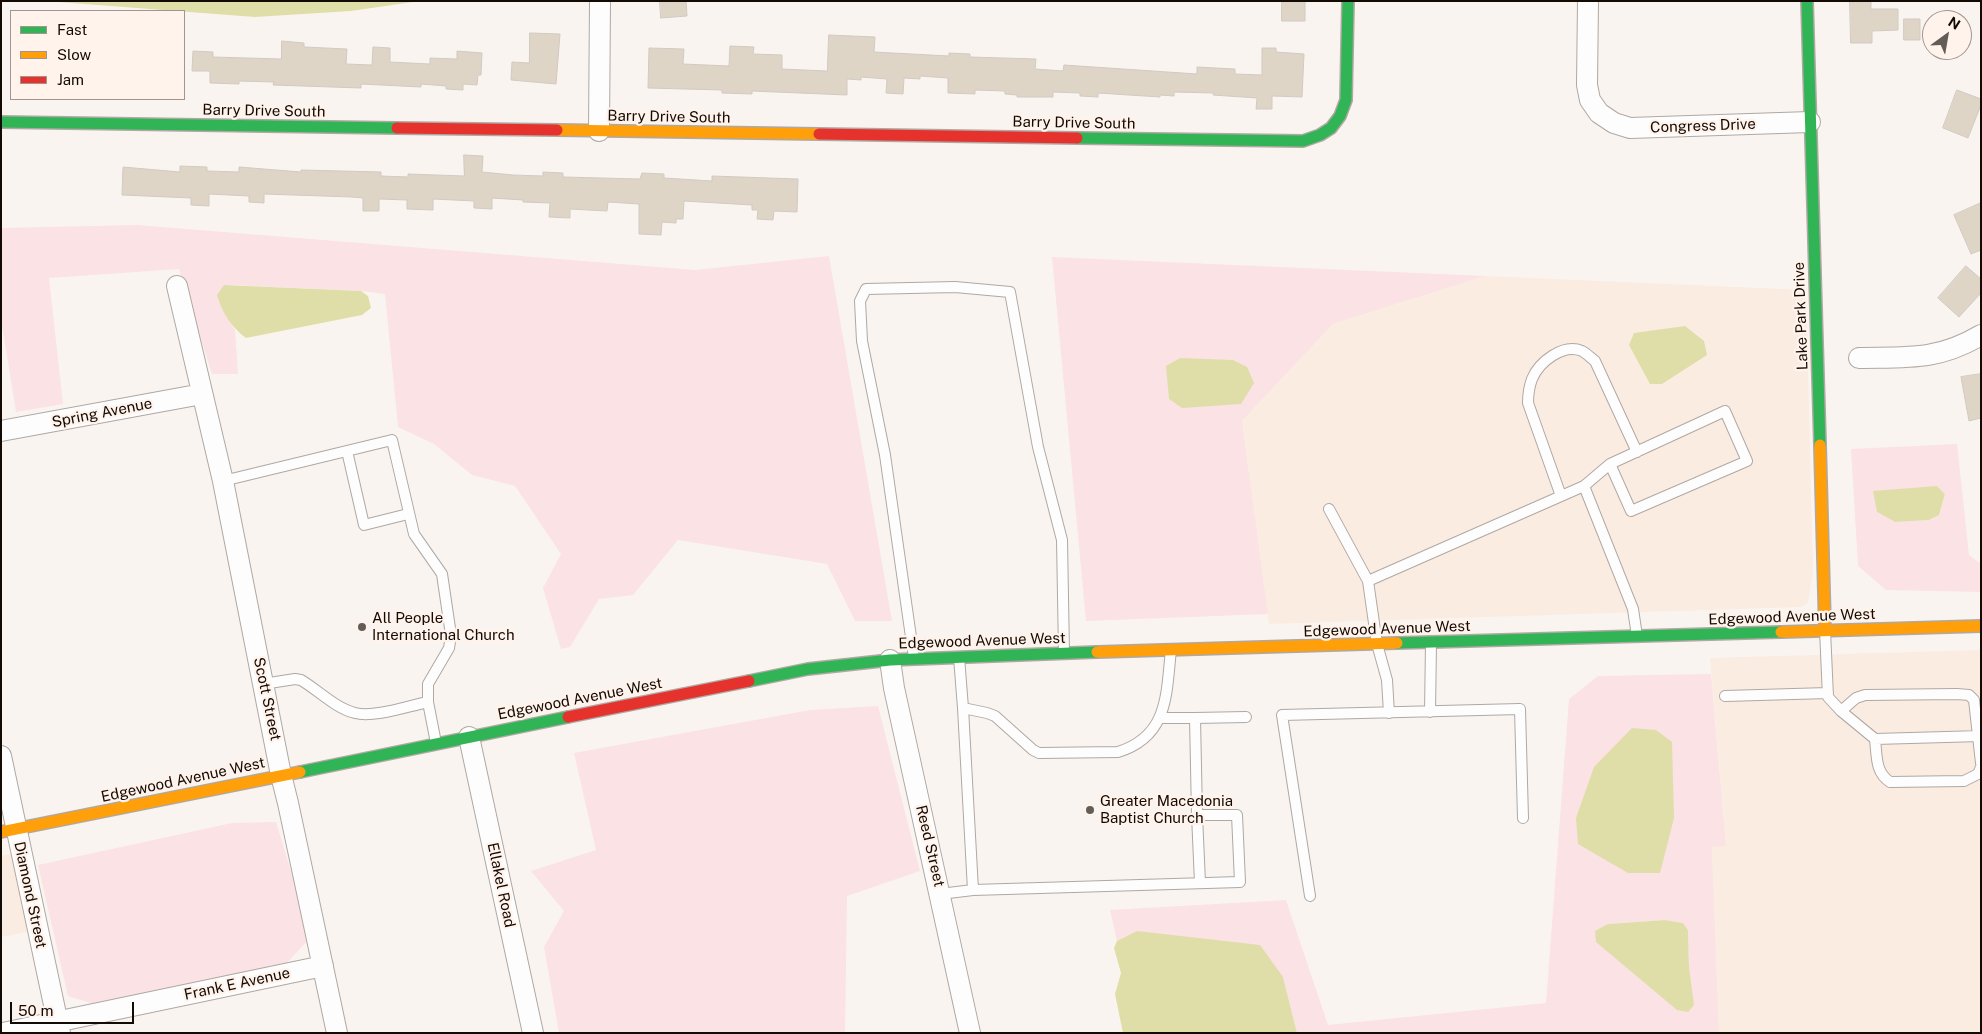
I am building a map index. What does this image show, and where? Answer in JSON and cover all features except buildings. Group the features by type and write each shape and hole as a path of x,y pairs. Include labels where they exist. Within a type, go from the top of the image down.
{"street":[{"path":"598,131 600,1"},
{"name":"Barry Drive South","path":"1,122 1303,141 1319,137 1332,128 1342,114 1346,100 1348,1"},
{"name":"Congress Drive","path":"1588,1 1587,85 1590,100 1599,113 1614,123 1630,128 1810,122"},
{"name":"Lake Park Drive","path":"1806,1 1824,630"},
{"name":"Scott Street","path":"177,286 223,481 281,775 337,1033"},
{"path":"1859,358 1924,357 1965,344 1981,335"},
{"name":"Spring Avenue","path":"1,432 202,394"},
{"name":"Edgewood Avenue West","path":"9,831 808,669 890,660 959,656 1981,626"},
{"name":"Reed Street","path":"890,660 894,688 970,1033"},
{"name":"Ellakel Road","path":"469,737 533,1033"},
{"name":"Diamond Street","path":"1,756 9,831 58,1027"},
{"name":"Frank E Avenue","path":"3,1033 58,1027 323,966"}],"lane":[{"path":"914,658 885,455 862,341 860,301 866,289 955,287 1010,292 1038,447 1062,540 1064,654"},
{"path":"1561,496 1528,402 1528,391 1532,378 1539,367 1549,358 1563,350 1582,351 1595,361 1637,452"},
{"path":"1368,581 1584,486 1610,464 1725,411 1747,461 1631,511 1610,464"},
{"path":"223,481 392,440 414,534 440,568 442,574 451,636 449,648 428,684 428,702 436,744"},
{"path":"346,451 364,525 408,514"},
{"path":"1584,486 1633,609 1637,637"},
{"path":"1329,508 1368,581 1377,644 1388,680 1389,713"},
{"path":"1824,630 1828,696 1841,711 1875,739 1980,736"},
{"path":"1430,712 1431,642"},
{"path":"963,708 995,716 1033,750 1039,753 1118,752 1129,748 1137,742 1153,729 1160,718 1165,704 1171,650"},
{"path":"959,656 972,890"},
{"path":"263,684 295,679 301,680 342,707 355,713 375,713 428,702"},
{"path":"1725,696 1828,693"},
{"path":"1841,711 1856,698 1865,695 1957,694 1969,696 1974,700 1980,736 1981,763"},
{"path":"1310,896 1282,716 1520,709 1523,818"},
{"path":"1160,718 1246,717"},
{"path":"1195,718 1200,883"},
{"path":"1875,739 1878,769 1881,776 1890,782 1964,781 1978,774 1981,767"},
{"path":"940,894 972,890 1240,882 1237,815 1197,815"}],"shaded area":[{"path":"45,1 420,1 351,11 255,17 185,12 185,10"},
{"path":"137,225 695,270 829,256 892,621 855,621 827,564 678,540 633,595 599,599 570,647 561,649 543,588 561,554 515,486 472,475 434,444 398,427 385,294 361,291 231,285 218,300 235,330 238,374 212,374 179,269 49,278 63,404 16,412 1,319 1,228"},
{"path":"1052,257 1485,276 1333,324 1242,421 1268,614 1086,621"},
{"path":"1485,276 1806,290 1813,571 1808,603 1801,607 1269,624 1242,421 1333,324"},
{"path":"224,285 361,291 368,296 371,308 362,315 246,338 232,324 221,307 217,295"},
{"path":"1685,326 1704,341 1707,355 1662,384 1650,384 1629,345 1634,333"},
{"path":"1180,358 1233,360 1247,367 1254,383 1241,404 1182,408 1169,399 1166,366"},
{"path":"1957,444 1969,555 1981,564 1981,592 1886,590 1858,566 1851,449","holes":["1937,486 1945,494 1939,515 1929,520 1895,522 1877,512"]},
{"path":"1937,486 1945,494 1939,515 1929,520 1895,522 1877,512 1873,491"},
{"path":"1981,650 1981,1033 1719,1033 1712,846 1726,846 1710,658"},
{"path":"1711,674 1726,846 1712,847 1719,1033 1297,1033 1283,977 1137,931 1117,941 1110,910 1286,900 1328,1025 1546,1003 1569,699 1598,676","holes":["1665,920 1683,923 1688,930 1689,967 1608,924"]},
{"path":"878,706 920,871 847,896 845,1033 559,1033 544,947 564,911 531,871 596,850 574,753 810,710"},
{"path":"1632,728 1656,730 1672,742 1674,818 1660,873 1628,873 1578,844 1576,818 1594,767"},
{"path":"276,822 311,937 285,965 94,1004 68,996 38,865 232,823"},
{"path":"14,853 31,931 1,937 1,856"},
{"path":"1665,920 1683,923 1688,930 1689,967 1694,1005 1688,1012 1677,1010 1596,942 1595,931 1608,924"},
{"path":"1137,931 1260,945 1283,977 1297,1033 1123,1033 1115,994 1121,973 1114,948 1117,941"}],"traffic: fast":[{"path":"1077,138 1303,141 1320,135 1331,128 1340,116 1346,100 1348,1"},
{"path":"1807,1 1820,445"},
{"path":"1,122 397,128"},
{"path":"1397,643 1781,632"},
{"path":"749,681 808,669 890,660 1097,652"},
{"path":"300,772 568,717"}],"traffic: slow":[{"path":"557,130 819,134"},
{"path":"1820,445 1825,629"},
{"path":"1781,632 1981,626"},
{"path":"1097,652 1397,643"},
{"path":"1,832 300,772"}],"traffic: jam":[{"path":"397,128 557,130"},
{"path":"819,134 1077,138"},
{"path":"568,717 749,681"}],"place":[{"name":"All People International Church","path":"362,627"},
{"name":"Greater Macedonia Baptist Church","path":"1090,810"}]}
